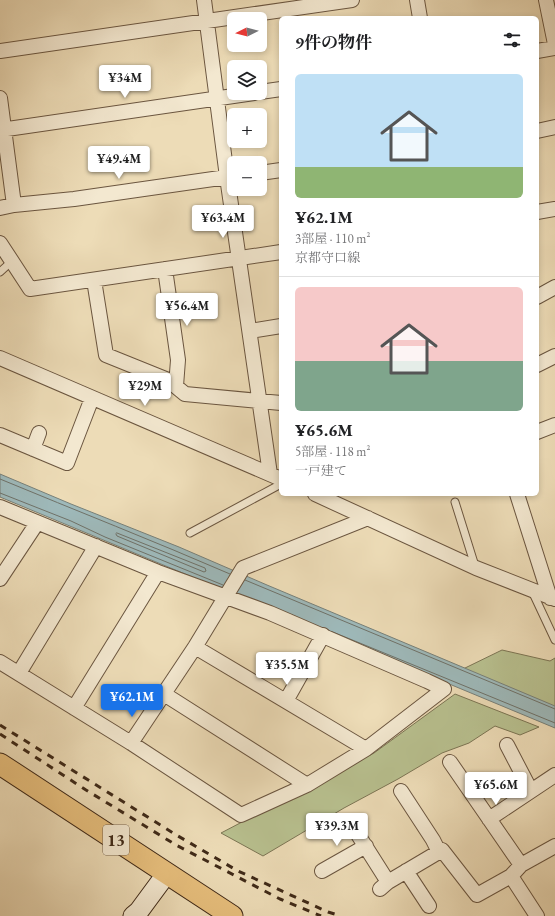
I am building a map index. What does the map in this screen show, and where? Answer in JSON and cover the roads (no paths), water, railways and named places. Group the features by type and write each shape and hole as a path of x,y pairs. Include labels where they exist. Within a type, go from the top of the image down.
{"main road":[{"name":"13","path":"0,764 232,916"}],"street":[{"path":"204,0 227,157"},
{"path":"0,51 352,0"},
{"path":"417,0 420,16"},
{"path":"546,0 555,44"},
{"path":"539,51 555,48"},
{"path":"267,91 279,89"},
{"path":"2,130 227,97"},
{"path":"0,98 7,207 227,177"},
{"path":"539,131 555,127"},
{"path":"267,172 279,170"},
{"path":"232,196 239,258 259,400 275,477"},
{"path":"539,212 555,209"},
{"path":"0,243 30,290 279,252"},
{"path":"165,269 178,360 176,386"},
{"path":"94,280 106,355 168,380 185,394 279,403"},
{"path":"539,295 555,287"},
{"path":"250,331 279,326"},
{"path":"539,364 555,356"},
{"path":"0,358 275,477"},
{"path":"0,435 67,463 92,398"},
{"path":"539,431 555,425"},
{"path":"33,449 39,433"},
{"path":"319,496 476,568 553,598"},
{"path":"518,496 553,598"},
{"path":"0,507 158,572 270,613 444,689 366,749 307,785 241,815 131,743 0,662"},
{"path":"131,743 164,694 243,568 368,518"},
{"path":"0,579 37,523"},
{"path":"19,673 96,546"},
{"path":"74,708 158,572"},
{"path":"286,701 322,635"},
{"path":"194,647 366,749"},
{"path":"164,694 307,785"},
{"path":"508,745 531,791"},
{"path":"450,762 521,865"},
{"path":"489,818 555,775"},
{"path":"401,791 433,840 439,852"},
{"path":"350,822 366,846 384,885 442,850 477,895 511,876 521,865 555,846"},
{"path":"322,871 366,846"},
{"path":"406,871 429,906"},
{"path":"133,916 139,911 167,873"},
{"path":"511,876 537,916"}],"lane":[{"path":"0,272 12,261"},
{"path":"190,534 279,485"},
{"path":"455,502 476,568"},
{"path":"531,590 555,640"}],"water":[{"path":"0,474 179,547 555,706 555,728 0,497"}],"railway":[{"path":"0,725 178,836 238,871 328,912 341,916"},
{"path":"0,734 86,790 176,845 280,899 321,916"}]}
